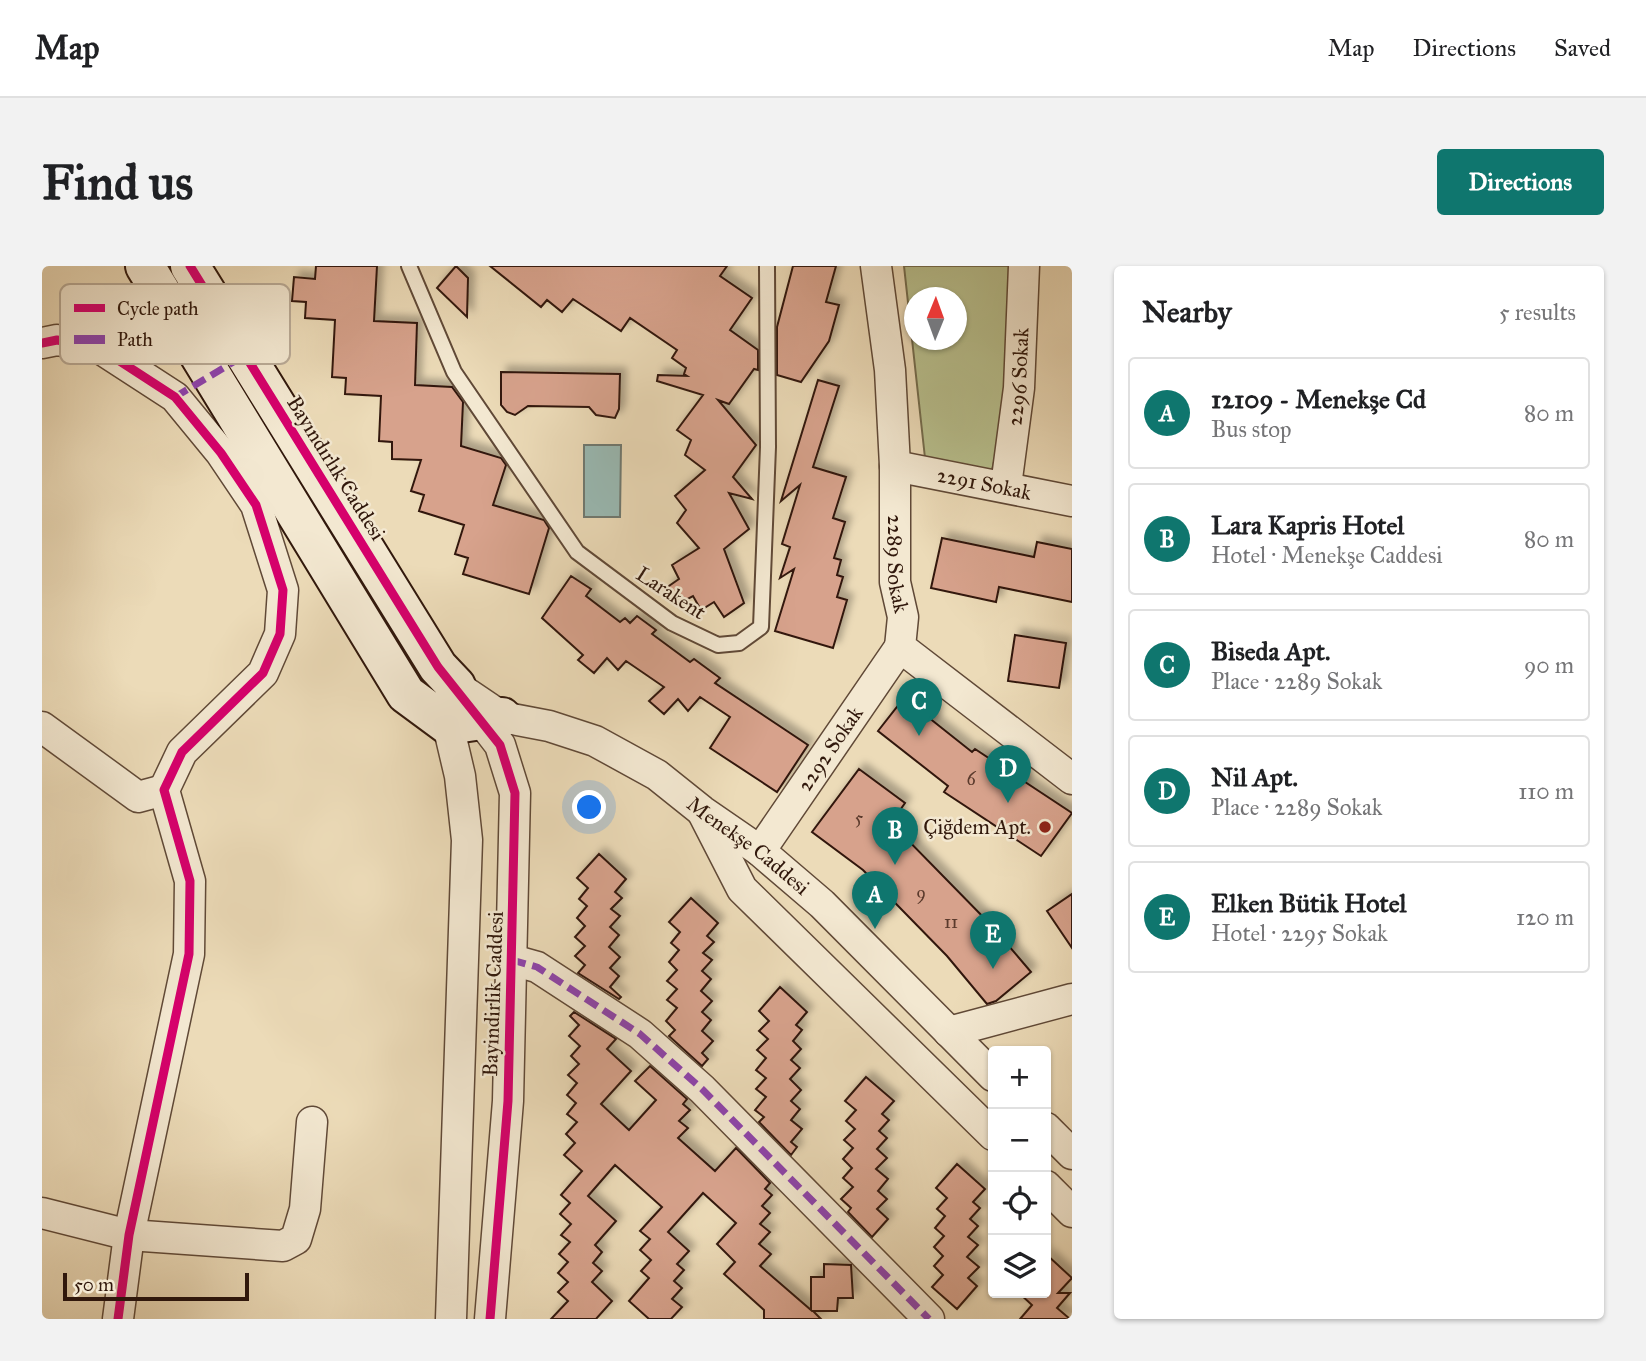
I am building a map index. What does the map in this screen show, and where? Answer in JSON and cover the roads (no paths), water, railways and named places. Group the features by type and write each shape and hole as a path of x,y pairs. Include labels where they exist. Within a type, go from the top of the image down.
{"street":[{"path":"145,266 156,284"},
{"name":"Bayındırlık Caddesi","path":"190,266 201,284"},
{"name":"2289 Sokak","path":"876,266 890,370 895,466 895,582 903,617 900,647"},
{"name":"2296 Sokak","path":"1006,486 1019,388 1024,266"},
{"path":"42,343 60,340"},
{"path":"118,1319 129,1235 189,954 190,881 164,790 182,752 263,673 280,634 283,590 256,505 221,453 175,397 125,364"},
{"path":"205,364 406,694 477,721"},
{"name":"Bayındırlık Caddesi","path":"251,364 438,667 456,686"},
{"name":"2291 Sokak","path":"895,466 1072,501"},
{"path":"900,647 1072,779"},
{"name":"2292 Sokak","path":"760,851 900,647"},
{"name":"Bayindirlik Caddesi","path":"456,686 477,721 500,745 515,793 508,1101 489,1319"},
{"name":"Bayindirlik Caddesi","path":"451,1310 467,840 460,776 477,721"},
{"name":"Menekşe Caddesi","path":"477,721 549,726 595,741 657,775 702,811 760,851 822,904 988,1071"},
{"path":"42,727 138,797 164,790"},
{"path":"702,811 742,889 988,1130"},
{"path":"512,960 537,967 640,1034 702,1089 929,1319"},
{"path":"949,1032 1072,999"},
{"path":"42,1213 129,1235 283,1246 296,1239 305,1209 312,1122"},
{"path":"1051,1133 1072,1154"},
{"path":"1051,1191 1072,1212"},
{"path":"451,1310 489,1319"}],"lane":[{"name":"Larakent","path":"409,266 454,372 577,552 672,623 718,645 739,643 761,627 768,447 767,266"}],"water":[{"path":"584,445 621,445 620,517 584,517"}],"place":[{"name":"Biseda Apt.","path":"919,736"},
{"name":"Nil Apt.","path":"1008,803"},
{"name":"Çiğdem Apt.","path":"1045,827"},
{"name":"Lara Kapris Hotel","path":"895,865"},
{"name":"12109 - Menekşe Cd","path":"875,929"},
{"name":"Elken Bütik Hotel","path":"993,969"}]}
